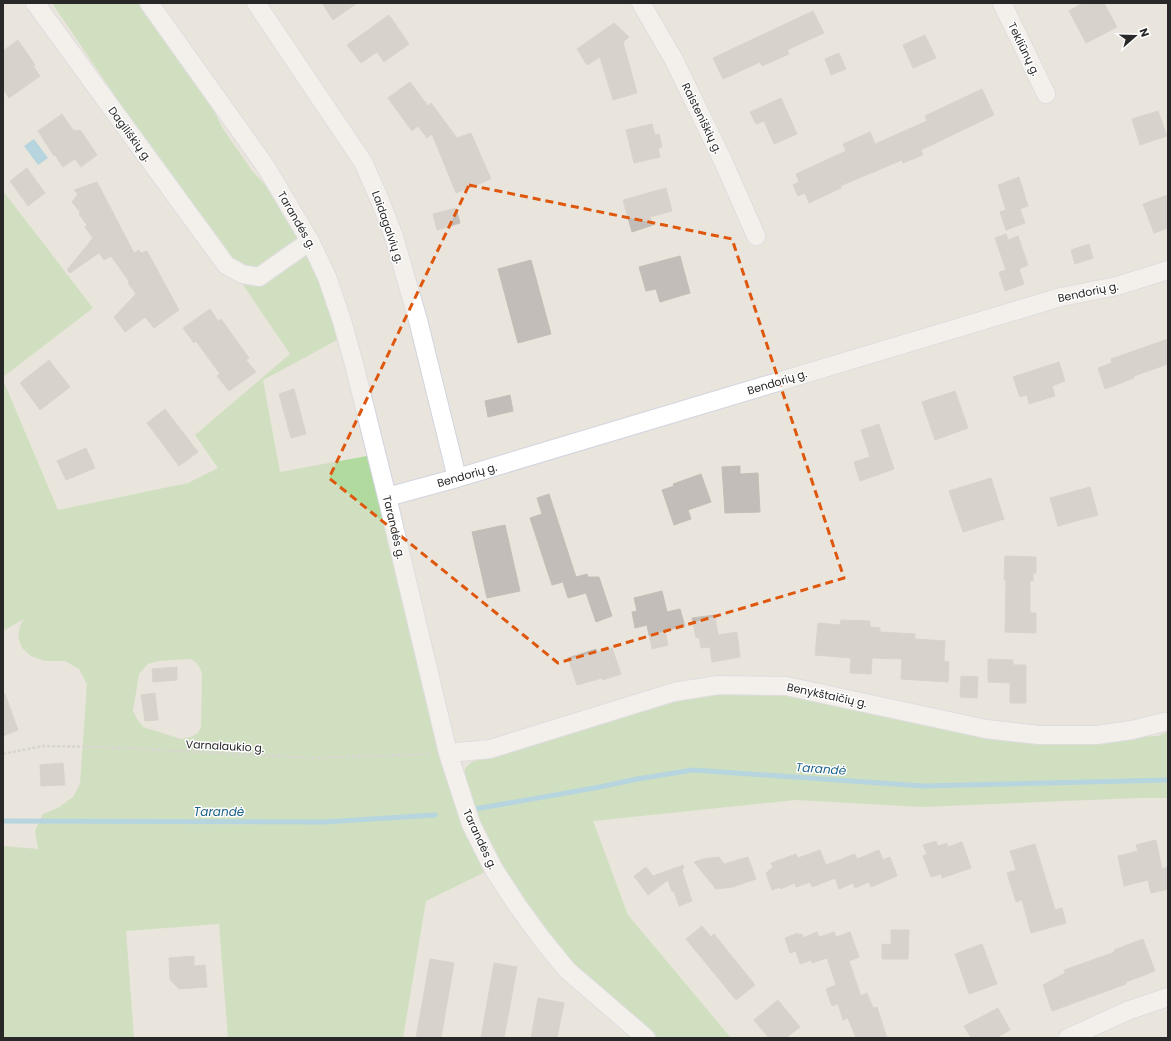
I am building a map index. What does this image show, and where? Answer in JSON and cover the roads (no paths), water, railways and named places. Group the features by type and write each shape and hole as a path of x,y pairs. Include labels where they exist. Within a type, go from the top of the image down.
{"street":[{"name":"Dagiliškių g.","path":"35,3 226,265 242,274 259,277 310,241"},
{"name":"Tarandės g.","path":"150,3 266,167 310,241 327,277 342,321 387,497 448,753 471,824 493,868 517,905 567,970 646,1038"},
{"name":"Laidagalvių g.","path":"256,3 363,162 379,198 394,237 418,320 457,478"},
{"name":"Raisteniškių g.","path":"641,3 674,60 723,161 756,236"},
{"name":"Tekliūnų g.","path":"1002,3 1046,94"},
{"name":"Bendorių g.","path":"387,497 457,478 1061,297 1118,286 1168,270"},
{"name":"Benykštaičių g.","path":"448,753 490,749 674,692 718,685 786,686 986,729 1039,735 1096,735 1132,730 1164,722"},
{"path":"1068,1038 1127,1011 1168,997"}],"water":[{"path":"34,139 48,158 38,165 24,146"}],"waterway":[{"name":"Tarandė","path":"475,809 693,770 923,786 1168,780"},
{"name":"Tarandė","path":"3,821 324,822 435,815"}]}
